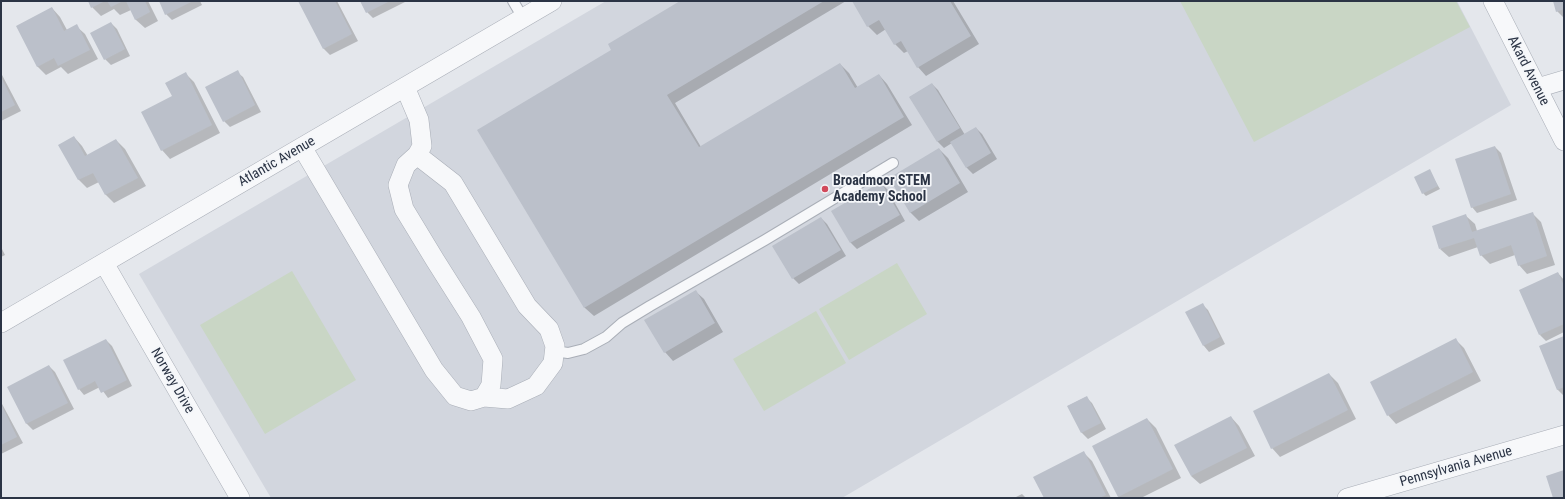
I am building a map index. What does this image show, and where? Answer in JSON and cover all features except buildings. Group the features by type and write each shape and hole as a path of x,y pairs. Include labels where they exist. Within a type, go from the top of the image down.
{"street":[{"name":"Atlantic Avenue","path":"1,323 552,1"},
{"name":"Akard Avenue","path":"1493,1 1564,141"},
{"path":"1537,88 1564,80"},
{"path":"405,87 419,120 422,146 417,155 406,165 398,185 404,209 434,260 471,317 493,359 491,385 484,397"},
{"path":"302,147 434,370 455,396 471,401 484,397 508,399 536,386 553,363 555,346 549,329 527,306 453,183 417,155"},
{"name":"Norway Drive","path":"104,263 240,498"},
{"name":"Pennsylvania Avenue","path":"1347,498 1367,495 1564,436"}],"lane":[{"path":"513,1 523,18"},
{"path":"554,351 568,353 584,349 606,337 622,323 650,306 765,240 893,163"}],"shaded area":[{"name":"Broadmoor STEM Academy School","path":"606,1 1457,1 1511,105 842,498 271,498 139,274"}],"green space":[{"path":"1180,1 1456,1 1470,27 1254,142"},
{"path":"897,263 927,314 849,360 819,309"},
{"path":"292,271 356,380 265,434 200,325"},
{"path":"816,311 846,363 764,411 733,359"}],"place":[{"name":"Broadmoor STEM Academy School","path":"825,189"}]}
